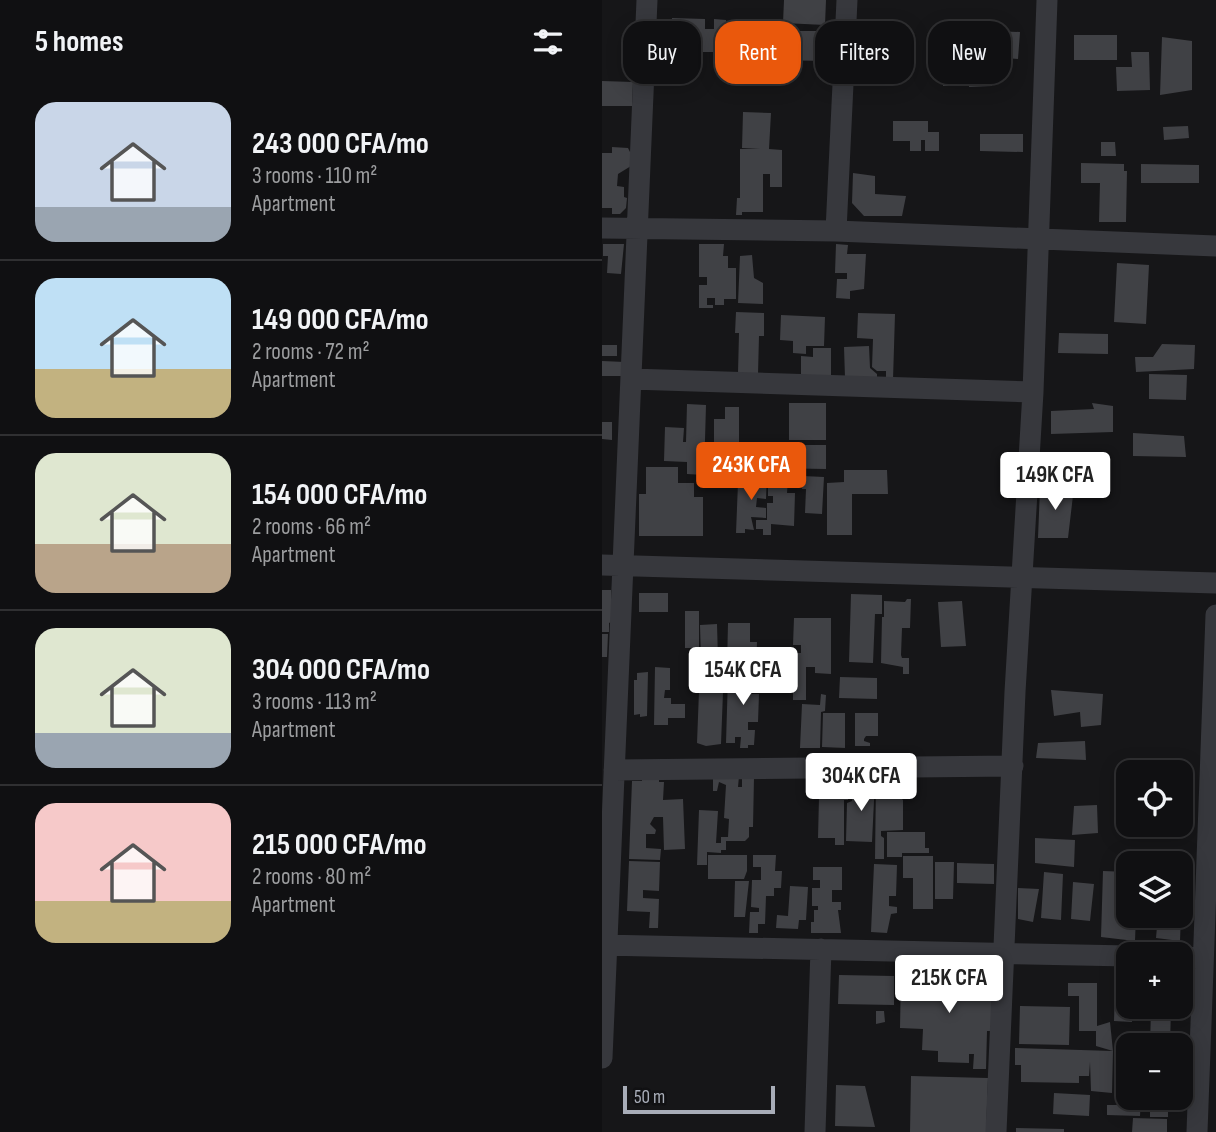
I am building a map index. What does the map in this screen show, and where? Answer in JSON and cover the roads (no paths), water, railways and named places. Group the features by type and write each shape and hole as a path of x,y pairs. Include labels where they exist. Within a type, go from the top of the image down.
{"street":[{"path":"602,1058 604,945 614,770 613,565 631,379 647,0"},
{"path":"836,231 847,0"},
{"path":"996,1132 1033,392 1047,0"},
{"path":"602,228 836,231 1216,246"},
{"path":"631,379 1033,392"},
{"path":"613,565 1216,583"},
{"path":"1197,1132 1216,615"},
{"path":"614,770 1013,766"},
{"path":"604,945 1116,956"},
{"path":"815,1132 821,949"},
{"path":"1193,958 1203,958"}]}
